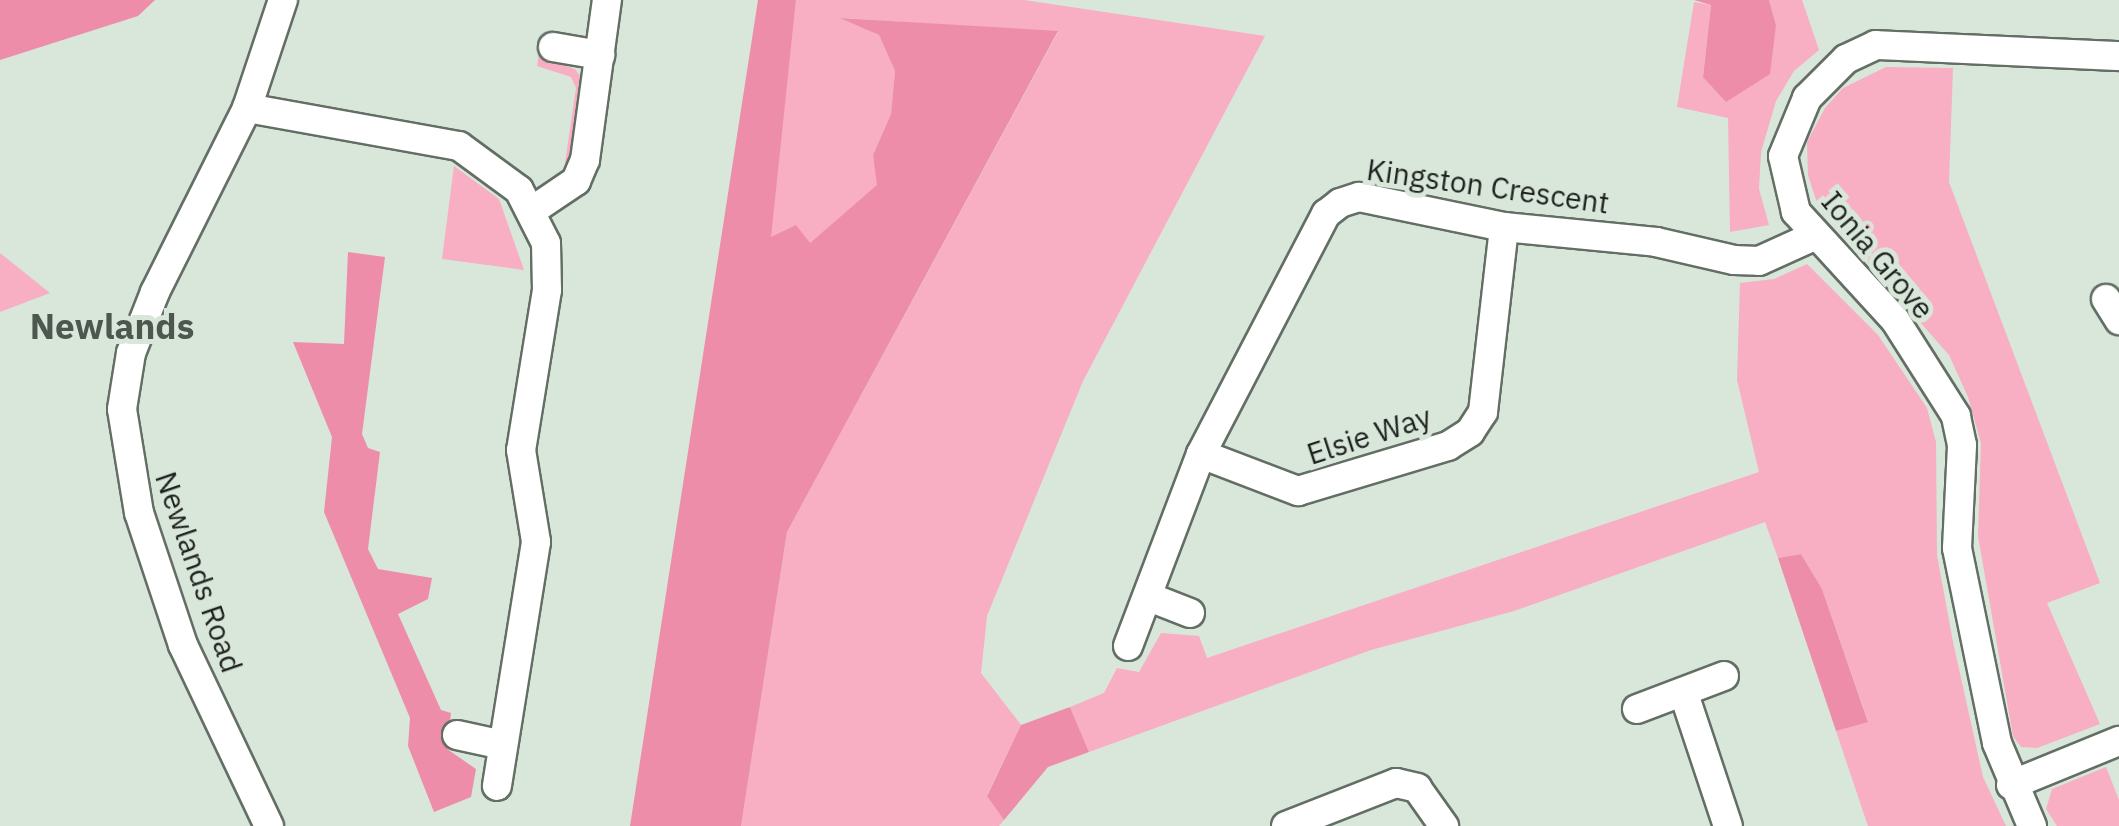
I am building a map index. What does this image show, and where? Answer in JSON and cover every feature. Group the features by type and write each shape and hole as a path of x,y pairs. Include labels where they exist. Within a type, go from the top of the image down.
{"street":[{"name":"Newlands Road","path":"268,826 183,645 140,513 122,409 131,353 155,292 247,108 283,0"},
{"path":"534,210 576,181 585,160 608,0"},
{"name":"Ionia Grove","path":"2032,826 2010,785 1958,548 1962,444 1956,416 1895,320 1796,212 1784,156 1808,98 1846,59 1876,45 2119,56"},
{"path":"553,47 600,55"},
{"path":"247,108 460,146 488,161 534,210 546,243 546,290 521,469 536,542 496,786"},
{"name":"Kingston Crescent","path":"1128,646 1201,454 1326,214 1340,202 1359,197 1504,227 1656,242 1734,260 1760,261 1814,236"},
{"name":"Elsie Way","path":"1201,454 1298,491 1448,446 1470,432 1483,412 1504,227"},
{"path":"1149,597 1190,613"},
{"path":"1638,709 1724,676"},
{"path":"1684,694 1728,826"},
{"path":"458,735 503,746"},
{"path":"2010,785 2119,741"},
{"path":"1286,826 1396,784 1430,799 1444,826"}],"shaded area":[{"path":"0,0 155,0 138,16 0,60"},
{"path":"758,0 796,0 771,237 796,225 810,243 877,185 873,155 891,114 895,71 879,35 840,18 1058,31 787,532 741,826 630,826"},
{"path":"796,0 1024,0 1265,36 1083,381 987,616 981,673 1021,725 987,795 1004,820 999,826 741,826 787,532 1058,32 844,18 879,35 895,71 891,114 873,155 878,185 810,243 770,238"},
{"path":"1694,0 1769,0 1776,25 1770,74 1726,102 1703,77 1711,5"},
{"path":"1769,0 1802,0 1819,50 1794,71 1776,101 1761,152 1759,189 1769,225 1730,232 1728,118 1677,107 1694,2 1711,5 1703,76 1776,25"},
{"path":"542,35 549,36 545,59 575,69 585,82 571,164 565,163 576,88 571,77 537,66"},
{"path":"1886,67 1953,68 1949,182 2100,583 2047,603 2100,724 2037,748 2021,747 2013,736 1978,536 1981,443 1968,397 1949,355 1818,206 1808,175 1807,142 1825,108 1843,88"},
{"path":"454,166 499,199 524,270 442,259"},
{"path":"348,252 385,257 362,434 368,448 380,452 368,549 378,569 432,578 428,599 398,614 441,710 451,713 447,749 476,769 471,797 434,812 408,746 410,718 324,512 332,437 293,342 344,344"},
{"path":"0,253 50,293 0,312"},
{"path":"1807,264 1878,335 1927,408 1936,442 1937,555 1953,642 1983,777 2006,826 1868,826 1836,731 1868,721 1822,589 1801,554 1778,558 1765,522 1514,611 1371,650 1089,752 1070,707 1104,693 1117,668 1139,672 1161,633 1199,636 1207,658 1759,472 1737,380 1740,283 1774,279"},
{"path":"1801,554 1822,589 1868,722 1836,731 1778,558"},
{"path":"1070,707 1089,752 1048,767 1004,820 987,796 1021,725"},
{"path":"2106,767 2119,800 2119,826 2057,826 2046,809 2052,789"}],"district":[{"name":"Newlands","path":"112,326"}]}
